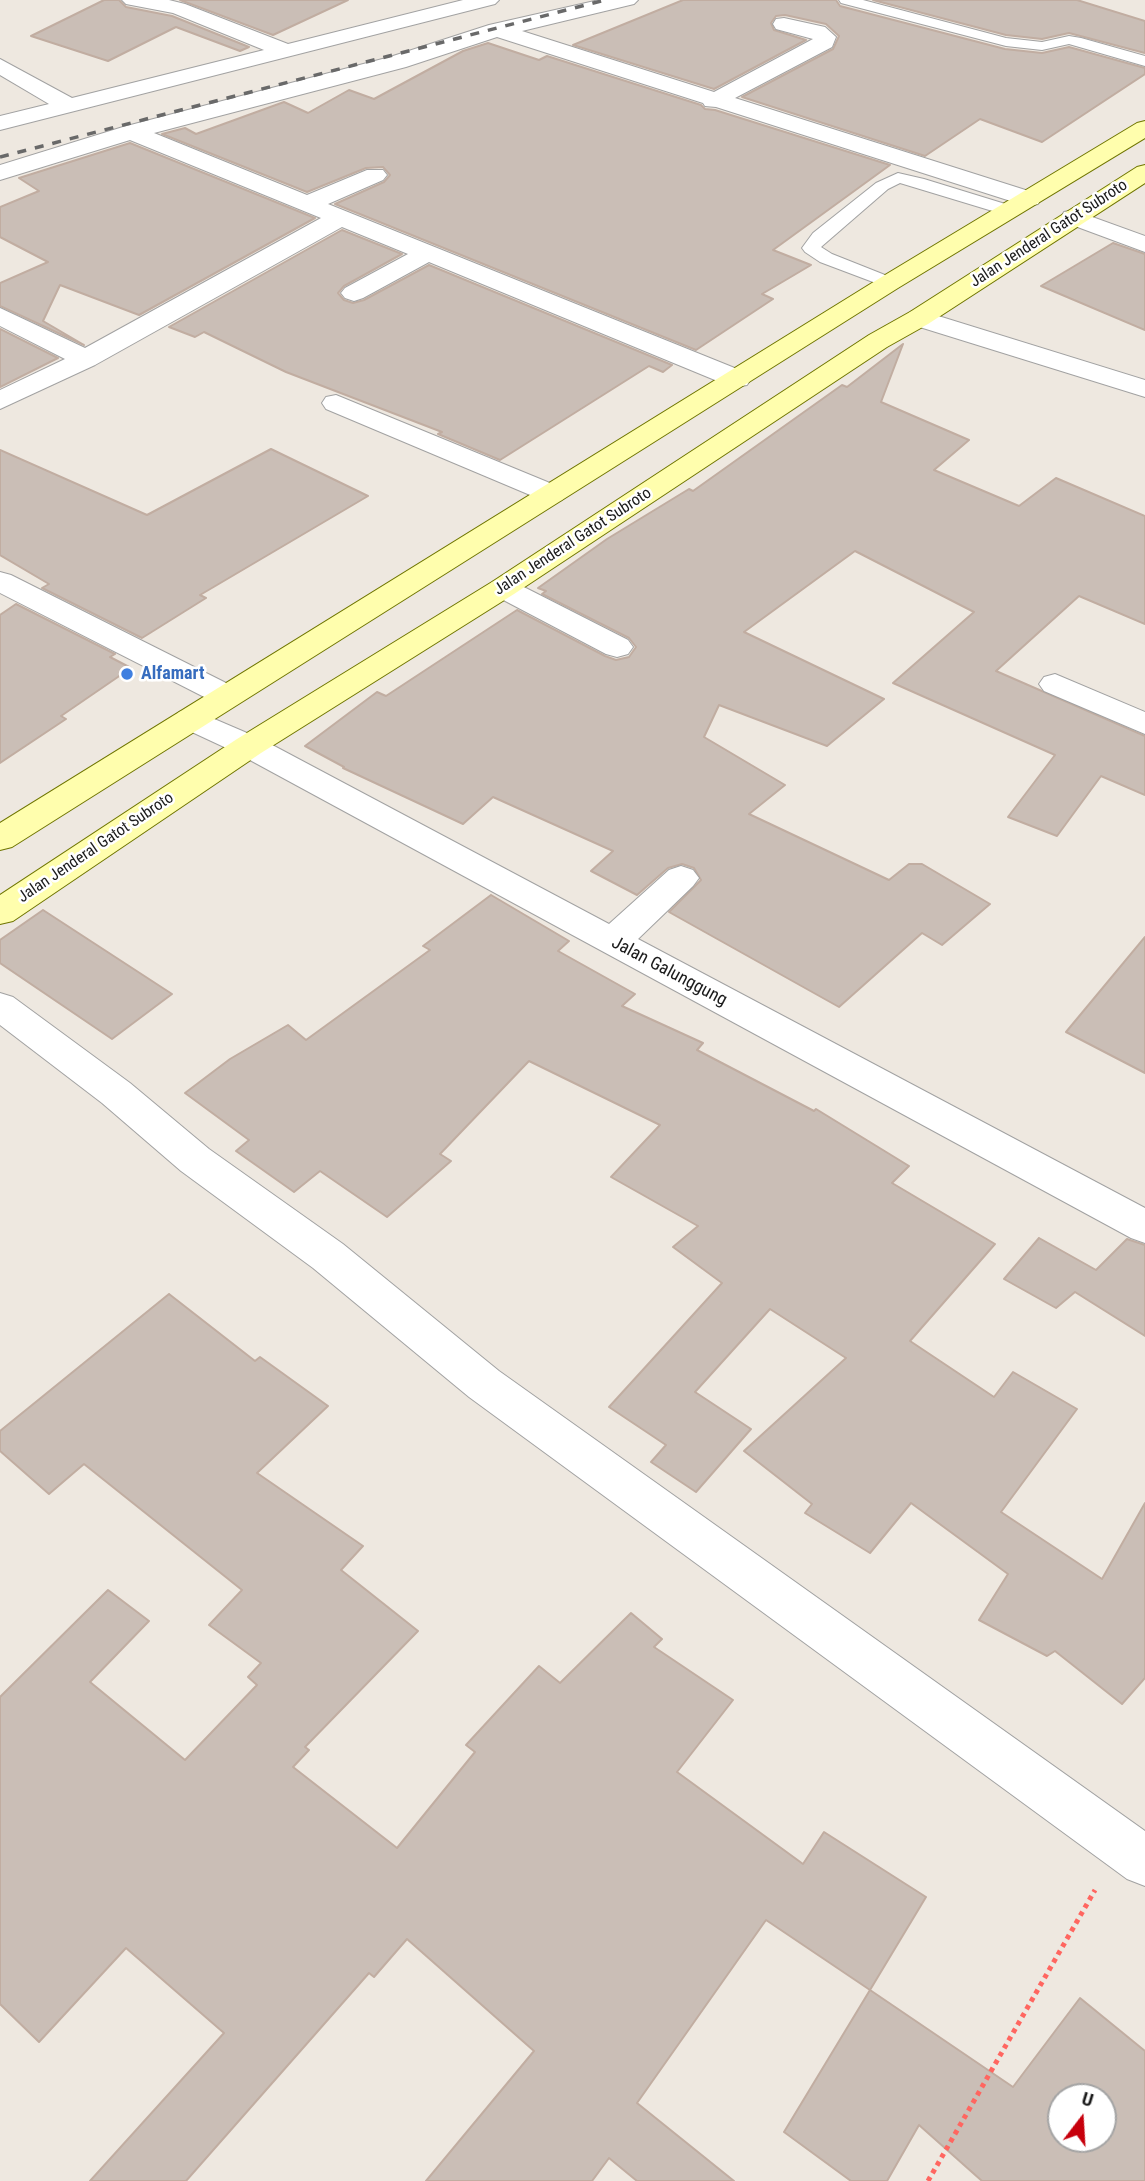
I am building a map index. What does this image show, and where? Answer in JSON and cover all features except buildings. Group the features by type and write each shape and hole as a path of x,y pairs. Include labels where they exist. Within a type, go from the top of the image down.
{"main road":[{"path":"0,839 889,283 1145,128"},
{"name":"Jalan Jenderal Gatot Subroto","path":"0,912 249,746 503,588 867,348 919,318 1145,172"}],"street":[{"path":"134,0 178,8 286,51"},
{"path":"0,123 488,0"},
{"path":"0,173 131,132 398,62 497,30 627,0"},
{"path":"713,101 824,42 825,37 817,32 784,24"},
{"path":"497,30 1019,205"},
{"path":"0,66 70,106"},
{"path":"131,132 737,379"},
{"path":"306,204 375,175"},
{"path":"1073,217 1145,245"},
{"path":"0,401 86,359 339,218"},
{"path":"354,293 426,254"},
{"path":"0,316 86,359"},
{"path":"919,318 1145,389"},
{"path":"336,404 552,494"},
{"path":"0,581 227,696"},
{"path":"503,588 617,647"},
{"path":"1055,684 1145,724"},
{"name":"Jalan Galunggung","path":"191,719 249,746 1145,1227"},
{"path":"612,942 681,878"},
{"path":"0,1006 116,1093 195,1160 328,1256 484,1384 1133,1852"}],"lane":[{"path":"846,0 1006,41 1042,46 1069,40 1081,41 1145,61"},
{"path":"889,283 826,258 811,248 819,237 882,186 898,178 1019,205"}],"path":[{"path":"928,2181 1133,1852"}],"railway":[{"path":"0,157 605,0"}],"place":[{"name":"Alfamart","path":"127,674"}]}
